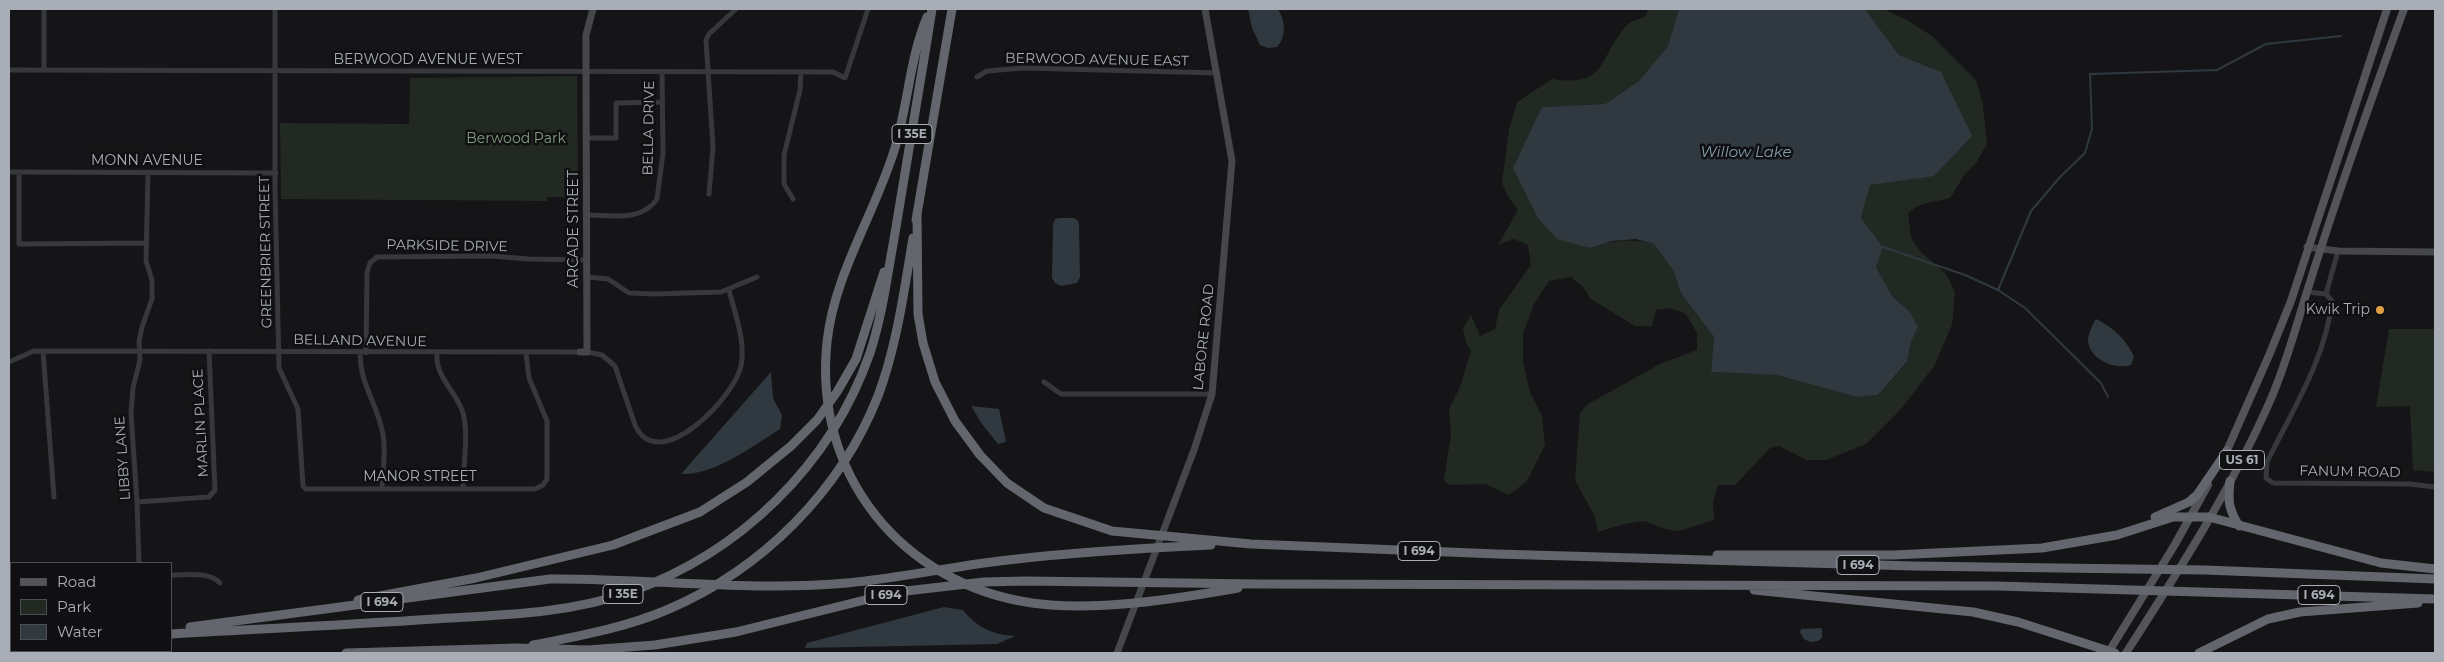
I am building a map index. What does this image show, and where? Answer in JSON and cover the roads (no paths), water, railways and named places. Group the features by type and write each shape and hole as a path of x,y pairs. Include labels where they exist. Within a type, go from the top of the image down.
{"highway":[{"name":"I 35E","path":"172,634 418,620 560,609 629,592 696,563 739,532 784,494 823,448 851,400 871,351 890,258 931,9"},
{"path":"931,9 919,35 894,150 832,313 827,343 827,392 837,447 855,486 882,525 909,551 953,578 985,592 1014,600 1034,603 1094,604 1200,594 1260,584"},
{"name":"I 35E","path":"346,653 516,648 602,632 666,610 703,594 746,567 785,534 822,492 850,450 877,397 897,334 952,9"},
{"path":"917,214 918,314 923,343 935,382 954,421 980,455 1007,483 1044,508 1112,531 1251,544"},
{"path":"274,617 476,578 603,548 700,512 747,482 791,446 817,420 856,359 881,278 890,258"},
{"path":"2087,542 2147,521 2189,502 2197,495 2227,451"},
{"path":"2230,480 2228,500 2230,512 2239,526"},
{"path":"1587,557 1893,555 2042,548 2087,542 2173,517 2209,517 2381,563 2435,569"},
{"name":"I 694","path":"172,629 274,617 498,585 550,580 593,579 766,587 848,583 981,563 1096,550 1251,544 1587,557 1913,566 2206,570 2435,579"},
{"name":"I 694","path":"516,648 588,650 694,640 898,592 984,582 1997,586 2111,588 2435,600"},
{"path":"1732,586 1764,592 1973,612 2018,622 2111,653"},
{"path":"2199,653 2226,638 2268,619 2300,612 2435,600"},
{"path":"2052,633 2082,647 2089,653"}],"main road":[{"name":"US 61","path":"2111,653 2227,451 2281,327 2387,9"},
{"name":"US 61","path":"2126,653 2209,517 2271,399 2291,346 2321,250 2404,9"}],"street":[{"path":"44,9 44,70"},
{"name":"GREENBRIER STREET","path":"275,9 279,351 281,375 298,409 302,483 306,489"},
{"name":"ARCADE STREET","path":"584,352 587,277 586,35 593,9"},
{"path":"709,194 713,147 706,40 709,34 736,9"},
{"name":"BERWOOD AVENUE WEST","path":"9,70 832,72 845,78 868,9"},
{"name":"LABORE ROAD","path":"1117,651 1169,518 1212,394 1232,161 1206,9"},
{"name":"BERWOOD AVENUE EAST","path":"977,77 987,71 1023,68 1218,73"},
{"name":"BELLA DRIVE","path":"586,215 633,215 653,204 657,198 662,168 662,72"},
{"path":"793,198 784,184 784,155 800,90 801,72"},
{"path":"586,138 616,138 616,103 662,102"},
{"name":"MONN AVENUE","path":"9,172 276,173"},
{"path":"19,172 19,244 147,243"},
{"path":"140,351 142,327 152,299 152,280 146,261 148,172"},
{"path":"2307,247 2338,251 2435,252"},
{"path":"2308,292 2326,294 2338,251"},
{"name":"PARKSIDE DRIVE","path":"366,353 367,272 370,263 377,257 492,256 587,260"},
{"path":"587,277 608,279 624,290 634,294 712,294 729,290 757,277"},
{"path":"584,352 602,355 616,366 635,425 641,434 655,441 683,435 702,421 732,387 740,373 742,356 740,338 729,290"},
{"name":"FANUM ROAD","path":"2326,294 2332,301 2325,335 2312,370 2267,462 2266,478 2273,483 2410,484 2435,487"},
{"path":"43,351 54,497"},
{"name":"BELLAND AVENUE","path":"9,362 29,352 43,351 584,352"},
{"name":"LIBBY LANE","path":"139,562 138,502 131,412 140,351"},
{"name":"MARLIN PLACE","path":"138,502 205,497 213,494 216,486 209,351"},
{"path":"360,353 364,384 382,429 384,449 382,488"},
{"path":"438,353 437,363 440,375 459,403 464,419 462,488"},
{"name":"MANOR STREET","path":"306,489 535,489 543,485 547,479 547,429 545,413 529,378 526,353"},
{"path":"1044,382 1061,394 1212,394"},
{"path":"172,575 204,575 216,579 220,583"}],"water":[{"path":"1248,9 1278,9 1282,18 1284,33 1277,47 1268,48 1260,45 1252,28"},
{"name":"Willow Lake","path":"1679,9 1865,9 1899,55 1941,72 1972,136 1934,176 1870,185 1861,218 1883,247 1876,267 1892,296 1910,312 1918,327 1911,342 1907,362 1878,395 1857,397 1776,375 1711,372 1714,337 1681,293 1673,270 1654,244 1636,239 1612,241 1590,248 1557,239 1538,218 1513,168 1542,107 1605,104 1639,81 1668,46"},
{"path":"1074,218 1078,221 1079,226 1080,277 1077,283 1061,286 1055,283 1052,278 1053,225 1055,219"},
{"path":"2096,319 2114,330 2123,339 2134,357 2131,365 2111,365 2093,353 2088,338"},
{"path":"771,372 773,398 782,415 780,429 719,465 706,470 681,474"},
{"path":"971,406 999,409 1006,442 998,444"},
{"path":"944,607 963,610 979,625 992,632 1015,636 997,644 805,648 807,643"},
{"path":"1801,629 1822,629 1822,638 1818,641 1810,642 1804,639 1800,632"}],"waterway":[{"path":"1998,290 2031,211 2060,177 2085,153 2092,129 2090,74 2217,70 2266,44 2341,36"},
{"path":"1883,247 1965,275 1998,290 2025,308 2101,383 2108,397"}],"place":[{"name":"Kwik Trip","path":"2380,310"}],"park label":[{"name":"Berwood Park","path":"516,139"}]}
